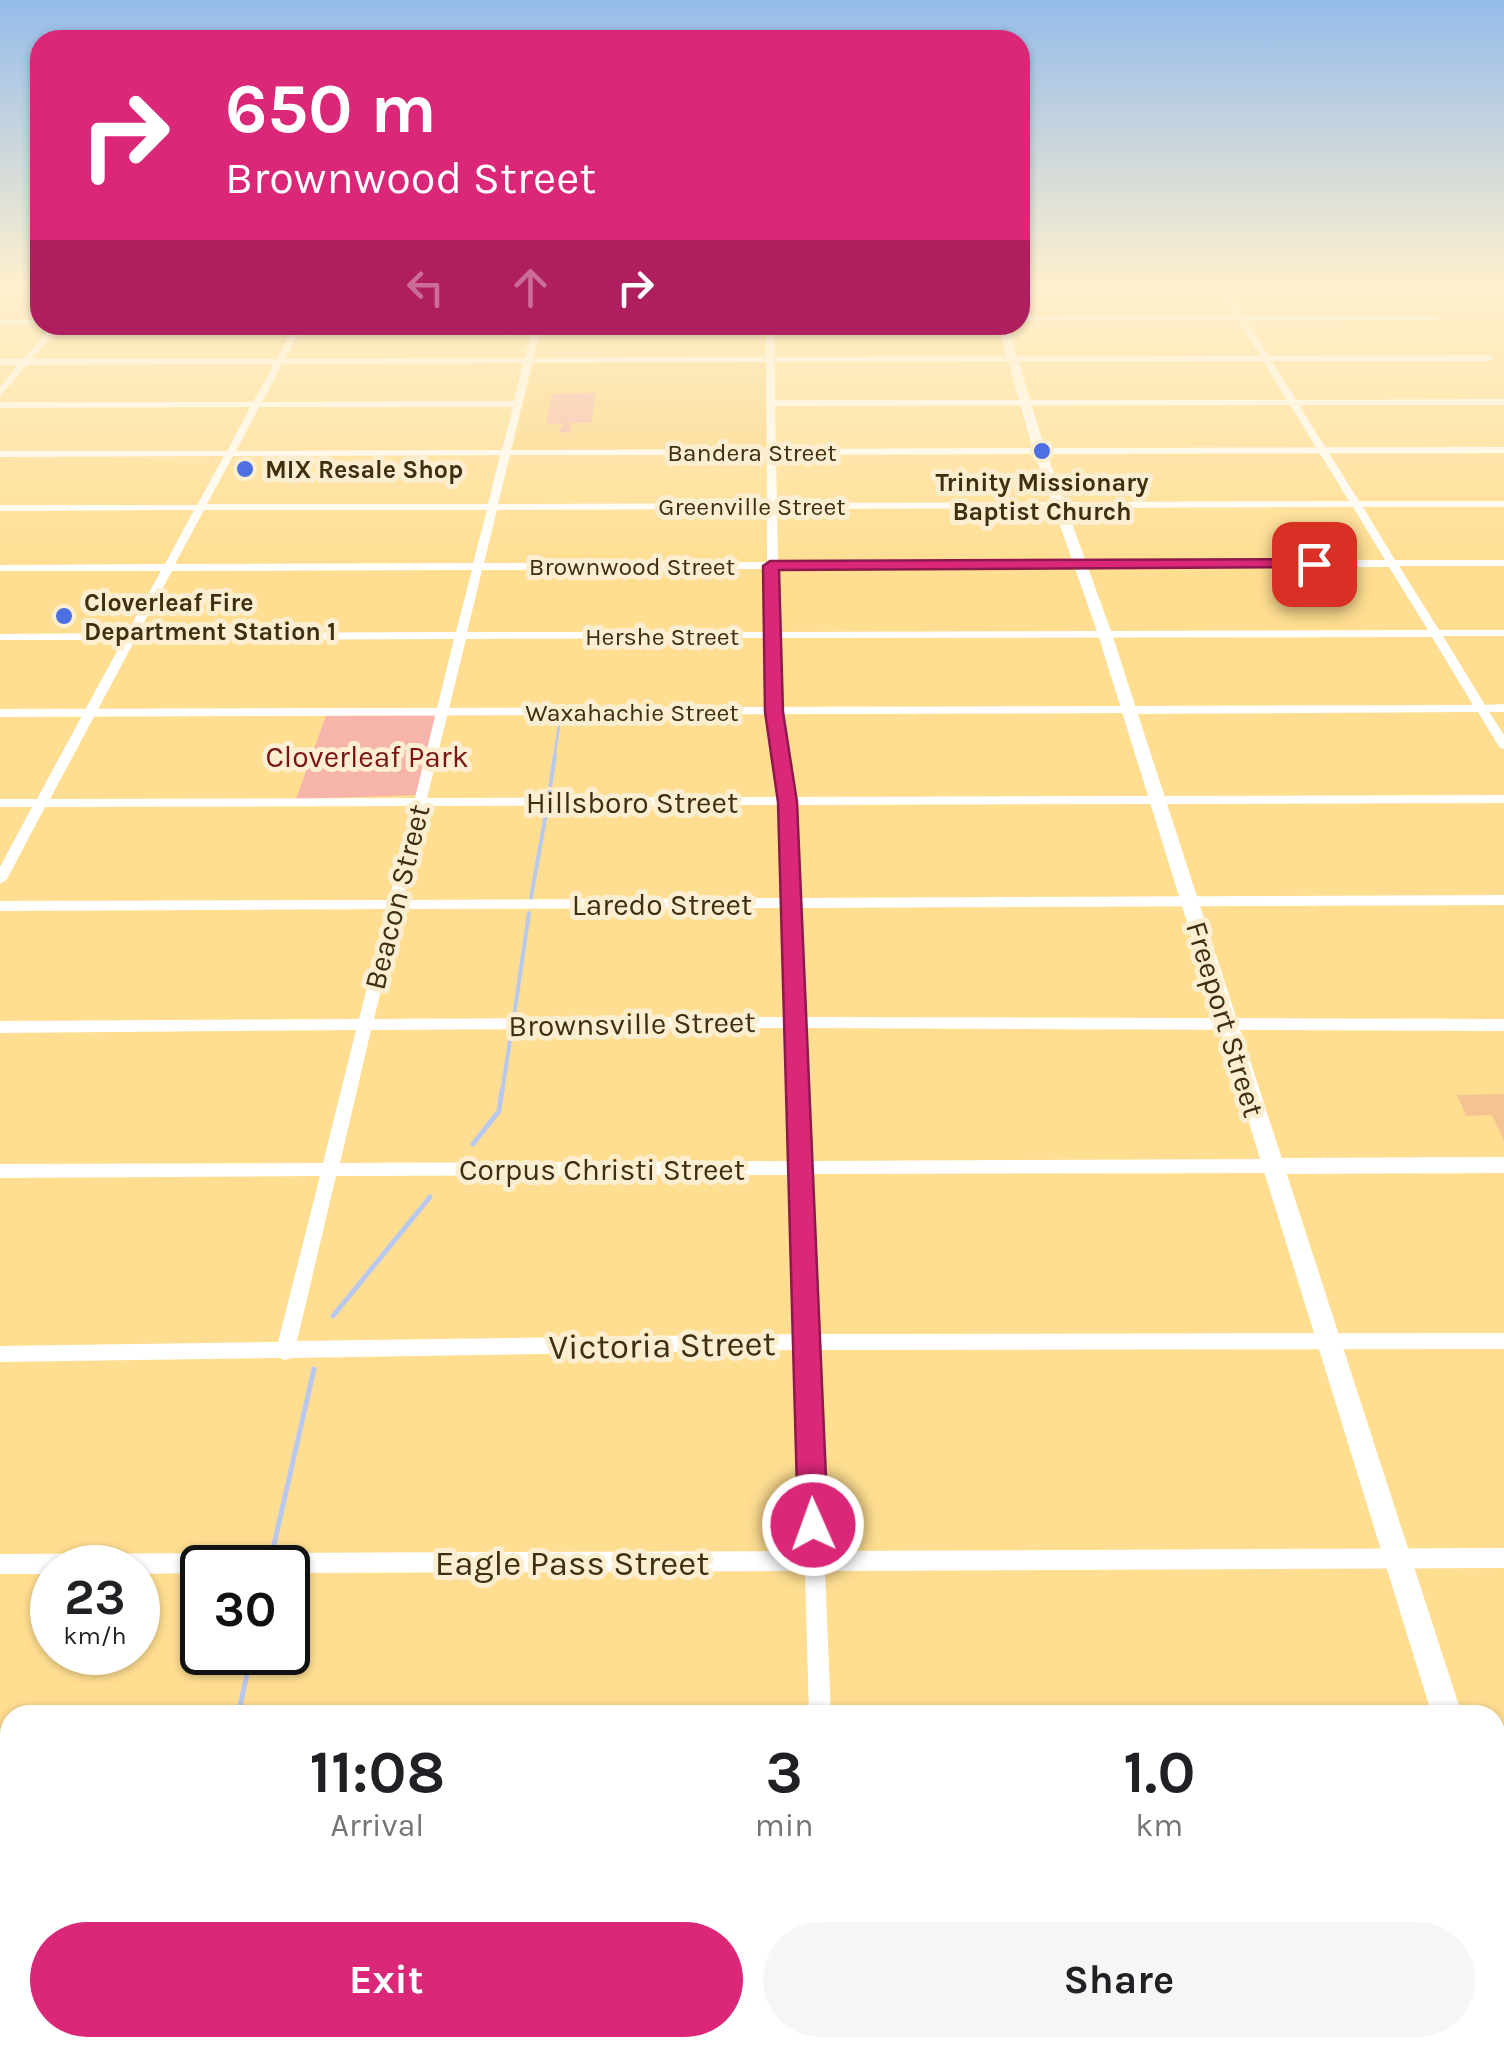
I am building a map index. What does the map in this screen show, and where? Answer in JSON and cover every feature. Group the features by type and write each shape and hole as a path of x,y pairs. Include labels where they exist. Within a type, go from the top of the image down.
{"main road":[{"name":"Freeport Street","path":"1020,380 1078,565 1105,634 1226,1027 1444,1705"}],"street":[{"path":"0,879 269,380"},
{"name":"Beacon Street","path":"285,1352 523,380"},
{"path":"772,380 774,452 769,506 774,712 787,802 820,1705"},
{"path":"1279,380 1504,745"},
{"path":"773,403 1504,402"},
{"path":"0,405 518,404"},
{"name":"Bandera Street","path":"0,454 1504,450"},
{"name":"Greenville Street","path":"0,508 1504,504"},
{"name":"Brownwood Street","path":"0,568 1504,563"},
{"name":"Hershe Street","path":"0,637 1504,632"},
{"name":"Waxahachie Street","path":"0,713 1504,708"},
{"name":"Hillsboro Street","path":"0,803 1504,799"},
{"name":"Laredo Street","path":"0,906 1504,900"},
{"name":"Brownsville Street","path":"0,1027 793,1022 1504,1026"},
{"name":"Corpus Christi Street","path":"0,1171 1504,1165"},
{"name":"Victoria Street","path":"0,1354 806,1342 1504,1340"},
{"name":"Eagle Pass Street","path":"0,1564 1504,1558"}],"shaded area":[{"path":"530,380 769,380 770,449 513,450"}],"green space":[{"path":"596,393 591,423 570,423 571,433 558,432 563,424 546,423 552,394"},
{"name":"Cloverleaf Park","path":"326,716 438,717 419,795 296,799"}],"building":[{"path":"1504,1094 1504,1141 1492,1115 1466,1116 1457,1095"}],"waterway":[{"path":"554,758 561,713"},
{"path":"549,795 555,755"},
{"path":"531,898 547,808"},
{"path":"514,1016 529,913"},
{"path":"502,1093 511,1034"},
{"path":"473,1144 499,1111 502,1090"},
{"path":"333,1316 430,1197"},
{"path":"274,1545 314,1369"},
{"path":"240,1705 247,1675"}],"place":[{"name":"Trinity Missionary Baptist Church","path":"1042,451"},
{"name":"MIX Resale Shop","path":"245,469"},
{"name":"Cloverleaf Fire Department Station 1","path":"64,616"}],"route":[{"path":"813,1525 787,802 774,712 770,566 1314,564"}]}
